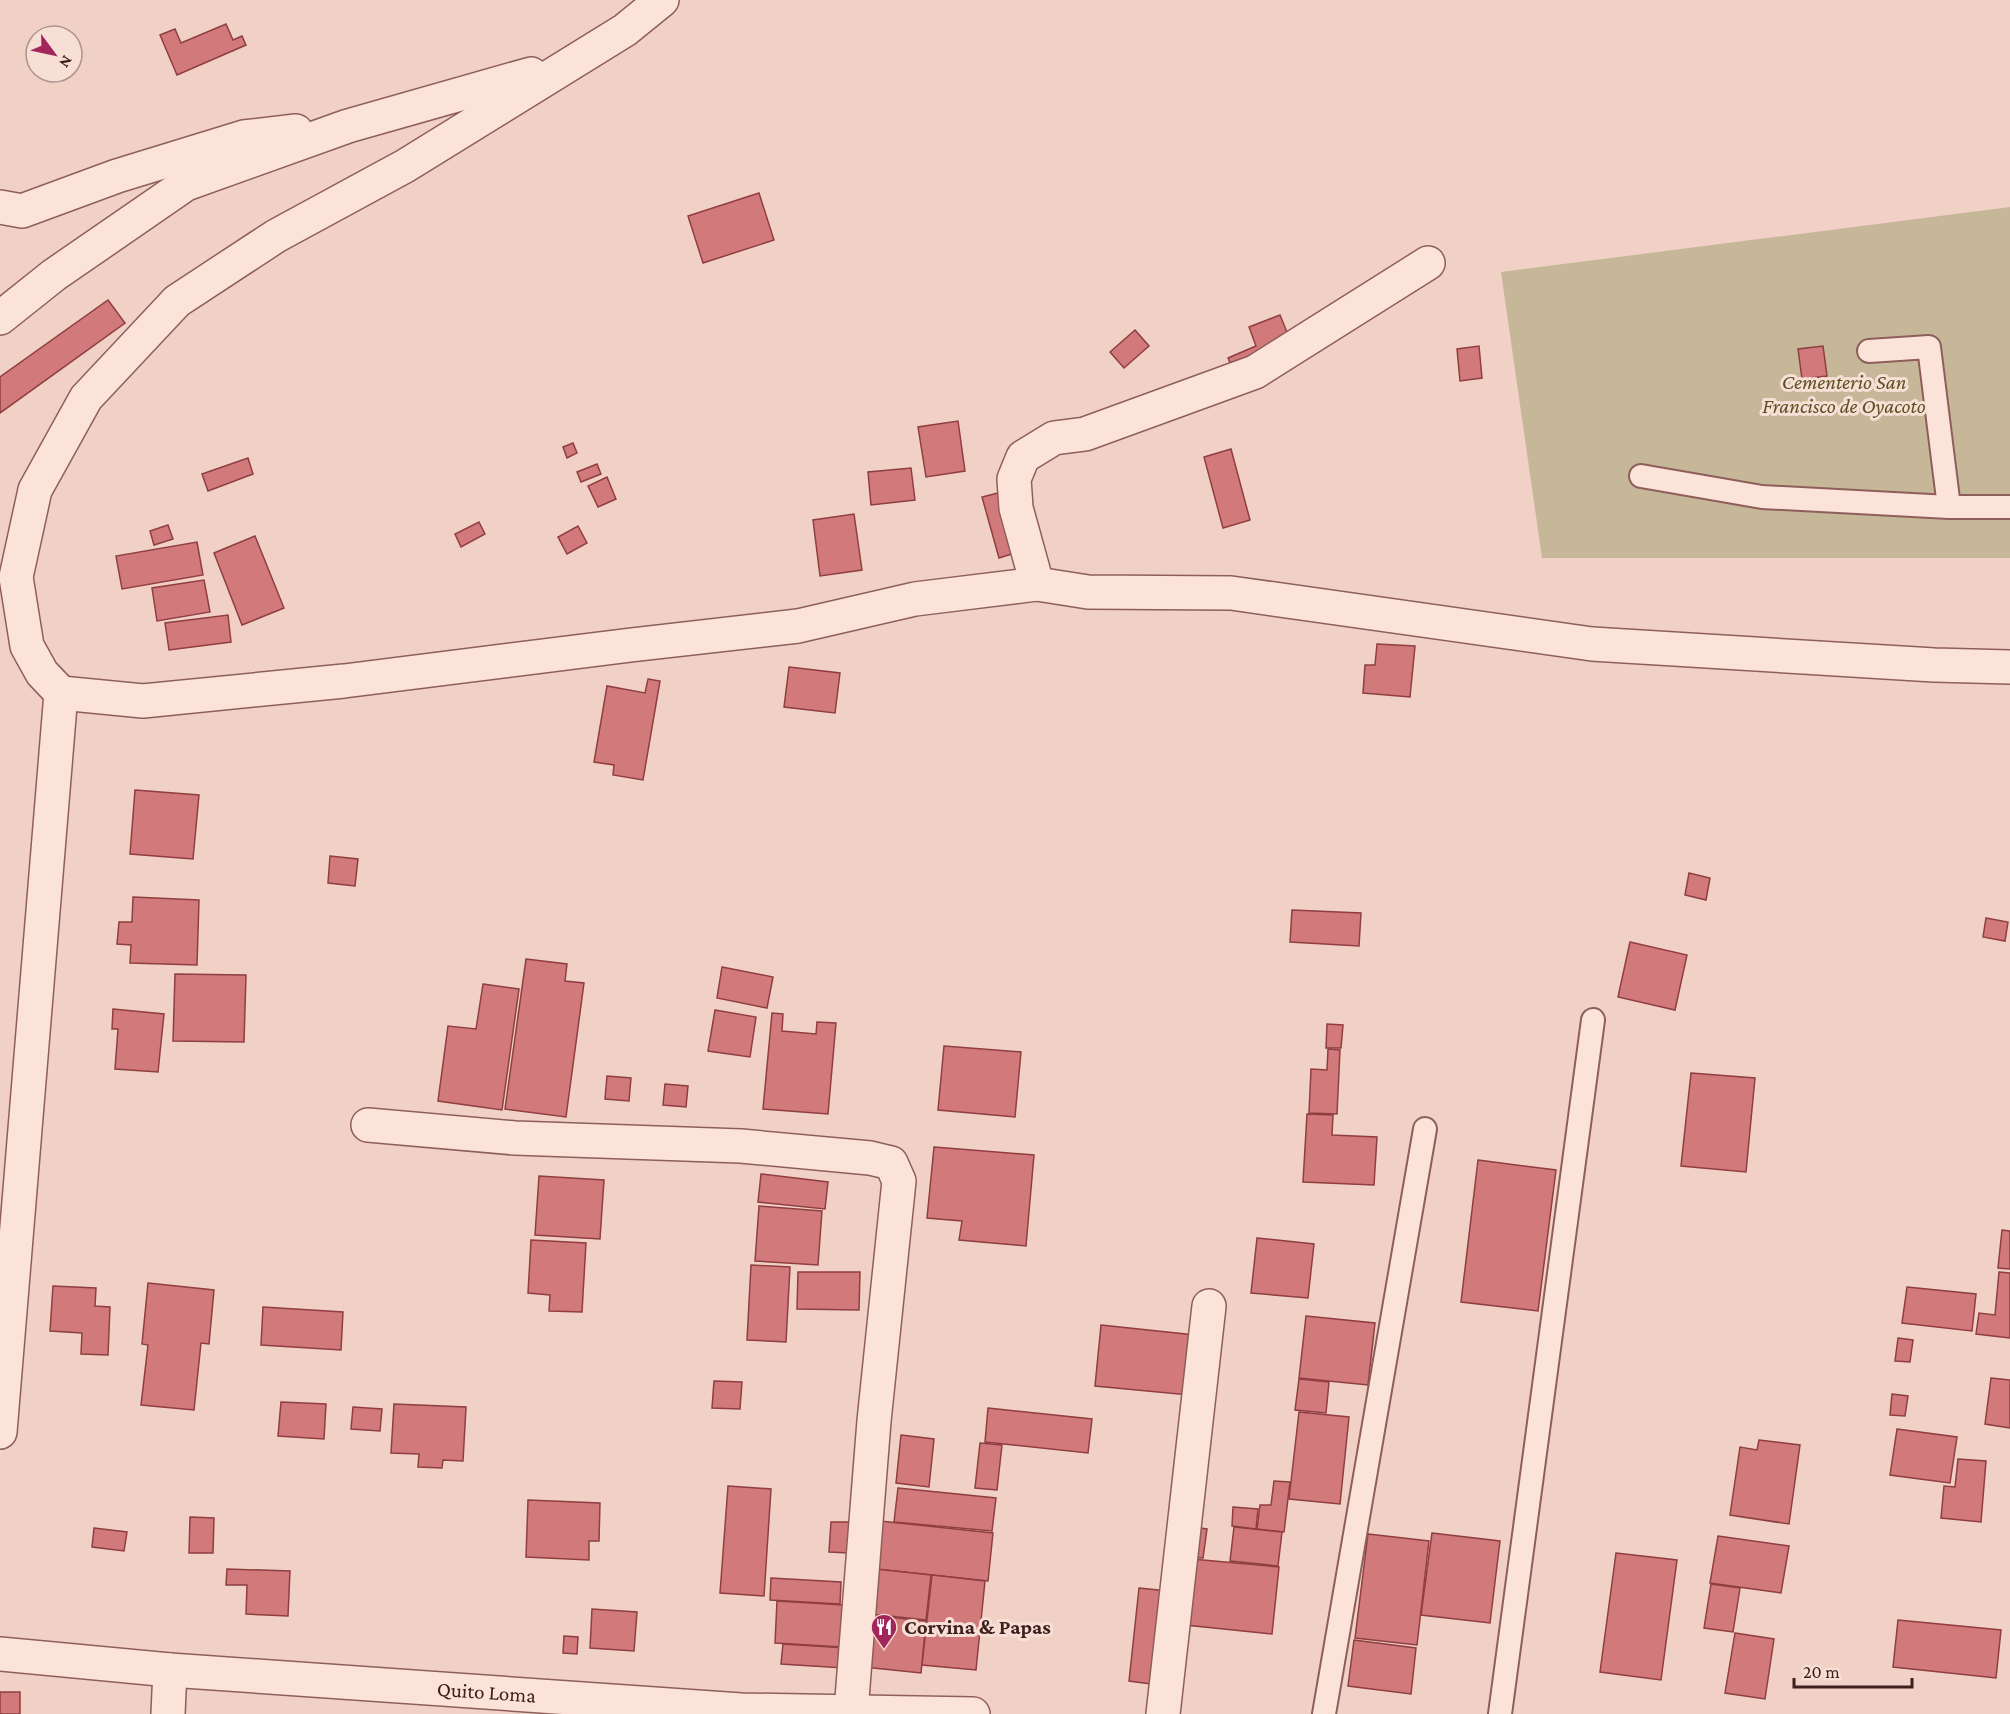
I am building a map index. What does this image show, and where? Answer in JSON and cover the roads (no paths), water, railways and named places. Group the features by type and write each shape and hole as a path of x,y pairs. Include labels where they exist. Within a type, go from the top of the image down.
{"street":[{"path":"662,0 625,30 405,166 276,236 177,302 86,398 35,490 16,577 27,646 42,673 61,693 143,701 344,681 798,626 915,599 1037,584 1088,592 1231,593 1592,644 1934,665 2010,667"},
{"path":"0,318 54,275 186,184 348,126 573,62"},
{"path":"0,207 22,211 117,176 244,136 348,126"},
{"path":"1037,584 1016,508 1014,479 1023,457 1054,438 1085,434 1255,372 1428,263"},
{"path":"0,1432 61,693"},
{"path":"368,1125 516,1138 741,1146 870,1158 891,1163 899,1181 874,1420 851,1711"},
{"path":"1162,1714 1209,1306"},
{"name":"Quito Loma","path":"0,1654 170,1670 741,1712 851,1711 973,1714"},
{"path":"168,1714 170,1670"}],"lane":[{"path":"1869,351 1929,348 1949,507"},
{"path":"1641,477 1762,497 1949,507 2010,507"},
{"path":"1500,1714 1593,1020"},
{"path":"1323,1714 1425,1130"}],"place":[{"name":"Corvina & Papas","path":"884,1650"}],"park label":[{"name":"Cementerio San Francisco de Oyacoto","path":"1844,394"}]}
